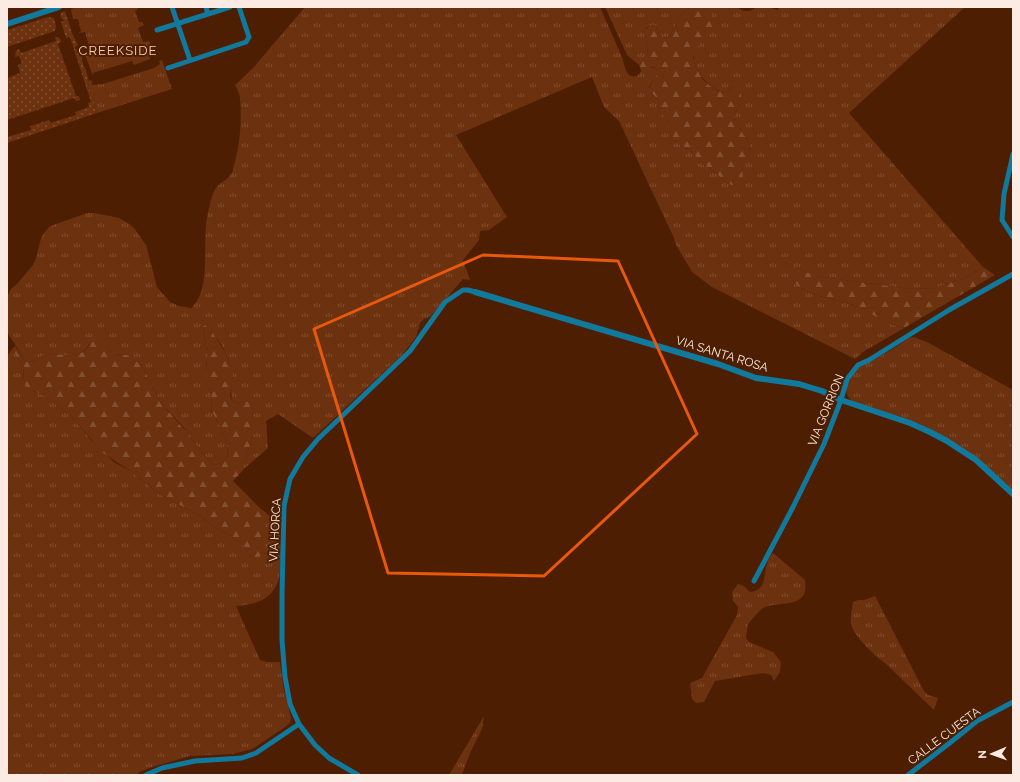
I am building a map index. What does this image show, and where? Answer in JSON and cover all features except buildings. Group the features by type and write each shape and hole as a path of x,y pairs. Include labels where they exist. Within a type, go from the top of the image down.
{"street":[{"path":"7,24 59,7"},
{"path":"172,7 190,60"},
{"path":"206,7 208,14"},
{"path":"157,30 230,7"},
{"path":"168,68 246,42 249,37 239,7"},
{"path":"1013,154 1004,194 1002,220 1013,237"},
{"name":"VIA GORRION","path":"754,581 824,444 841,400 847,379 858,365 869,360 949,310 1013,274"},
{"name":"VIA HORCA","path":"358,775 330,758 315,746 299,724 290,704 286,684 282,640 282,595 284,506 290,479 303,457 318,439 410,351 445,302 463,290 475,292"},
{"name":"VIA SANTA ROSA","path":"475,292 705,360 756,378 799,384 910,423 947,441 976,460 1013,494"},
{"name":"CALLE CUESTA","path":"908,775 977,721 1013,702"},
{"path":"146,775 162,768 195,761 242,758 249,756 256,753 299,724"}],"highlighted area":[{"path":"483,255 618,261 697,434 544,576 388,573 314,329"}],"green space":[{"path":"78,7 138,7 135,11 139,22 142,22 144,25 138,28 143,42 149,41 150,45 147,46 150,59 134,65 132,61 93,73 93,76 86,57 87,54 91,53 85,32 78,33 81,31 78,19 73,19 71,9"},
{"path":"305,7 600,7 629,75 638,75 641,71 640,68 651,68 657,70 656,77 649,86 652,94 659,101 658,111 667,118 670,135 674,141 692,152 700,163 731,185 743,178 742,165 749,153 750,144 735,122 734,117 741,101 733,87 725,93 715,89 702,77 694,63 695,50 698,44 713,26 706,9 702,7 736,7 744,11 750,11 757,7 767,7 777,10 781,7 965,7 849,113 983,267 967,277 936,288 911,289 814,276 785,262 793,281 804,290 853,305 891,324 904,328 863,352 855,359 712,287 692,272 676,245 619,121 604,107 592,77 456,135 507,217 489,230 480,231 479,240 463,260 470,280 463,279 430,317 424,319 420,323 416,337 402,355 313,438 278,414 266,421 268,448 245,468 247,452 251,444 252,417 254,408 243,401 238,404 233,402 231,394 232,372 228,359 211,328 203,327 207,351 206,365 212,390 211,409 227,442 228,457 217,465 212,463 200,451 187,431 161,403 142,366 127,355 113,354 107,347 89,344 85,350 75,355 70,356 52,354 26,362 7,332 7,297 11,289 33,265 41,238 49,227 87,213 94,213 119,218 134,228 146,245 157,287 170,302 179,306 191,308 198,300 202,290 205,266 206,228 212,198 217,186 232,173 238,149 241,124 241,107 240,95 235,85 253,68"},
{"path":"605,7 692,7 683,12 669,37 665,38 660,36 655,25 647,27 644,31 648,46 647,56 639,65 627,55"},
{"path":"692,7 702,7 706,9 711,14 713,21 713,26 701,41 693,57 700,75 708,84 719,91 725,93 733,87 737,87 741,91 741,101 734,117 735,122 750,144 749,153 742,166 742,184 731,185 700,163 692,152 674,141 669,135 667,118 658,111 659,101 649,90 656,76 657,70 653,67 645,69 640,68 639,65 647,56 648,46 644,31 649,26 655,25 660,36 665,38 669,37 683,12"},
{"path":"65,11 72,33 78,45 75,47 77,51 81,51 82,60 88,78 88,84 97,113 7,143 7,137 31,130 30,126 49,120 50,123 76,115 75,112 89,107 88,103 91,102 70,37 66,38 61,22 64,21 60,16 62,12"},
{"path":"48,17 54,18 56,26 55,31 7,47 7,30"},
{"path":"55,37 58,37 61,40 58,44 76,96 79,96 80,100 76,101 74,98 7,120 7,78 20,73 18,65 22,63 19,56 15,57 16,51 19,49 21,53 56,41"},
{"path":"162,60 172,89 97,113 88,84 89,80 92,81 92,85 103,84 154,68 160,64 159,61"},
{"path":"785,262 815,276 911,289 936,288 967,277 983,267 995,275 904,328 890,324 853,305 804,290 793,281"},
{"path":"206,325 211,328 225,352 232,369 233,377 230,396 233,402 238,404 243,401 250,402 254,408 252,417 251,444 247,452 245,468 233,481 261,509 263,551 258,559 251,557 241,543 234,538 215,527 199,515 159,494 132,472 103,453 71,416 45,396 27,388 23,383 24,368 12,349 15,346 26,362 30,362 36,361 41,357 51,354 78,354 83,352 97,336 104,339 107,347 113,354 127,355 142,366 161,403 187,431 200,451 212,463 217,465 228,457 227,442 211,409 212,390 206,375 207,351 203,327"},
{"path":"914,337 929,343 1013,390 1013,490 980,461 944,436 918,423 854,402 847,395 847,385 851,376 858,368 909,338"},
{"path":"12,349 24,368 23,378 33,391 45,396 71,416 92,441 114,462 132,472 159,494 199,515 215,527 234,538 241,543 251,557 262,540 261,509 279,523 281,566 279,579 274,589 266,598 254,603 236,606 260,660 267,662 280,662 283,685 291,718 290,723 285,727 252,749 233,754 190,756 141,771 135,775 7,775 7,356"},
{"path":"773,553 805,580 805,590 803,596 792,603 763,608 749,623 746,638 749,642 773,652 781,662 780,672 774,681 771,675 763,673 715,681 704,702 696,703 692,699 690,683 702,678 737,615 738,607 733,601 732,592 738,584 744,586 750,592 756,591 760,588 764,580 768,560"},
{"path":"875,596 924,691 928,695 938,698 934,710 871,651 854,631 851,625 853,602"},
{"path":"484,716 482,729 470,753 462,775 449,775"}],"district":[{"name":"CREEKSIDE","path":"118,50"}]}
